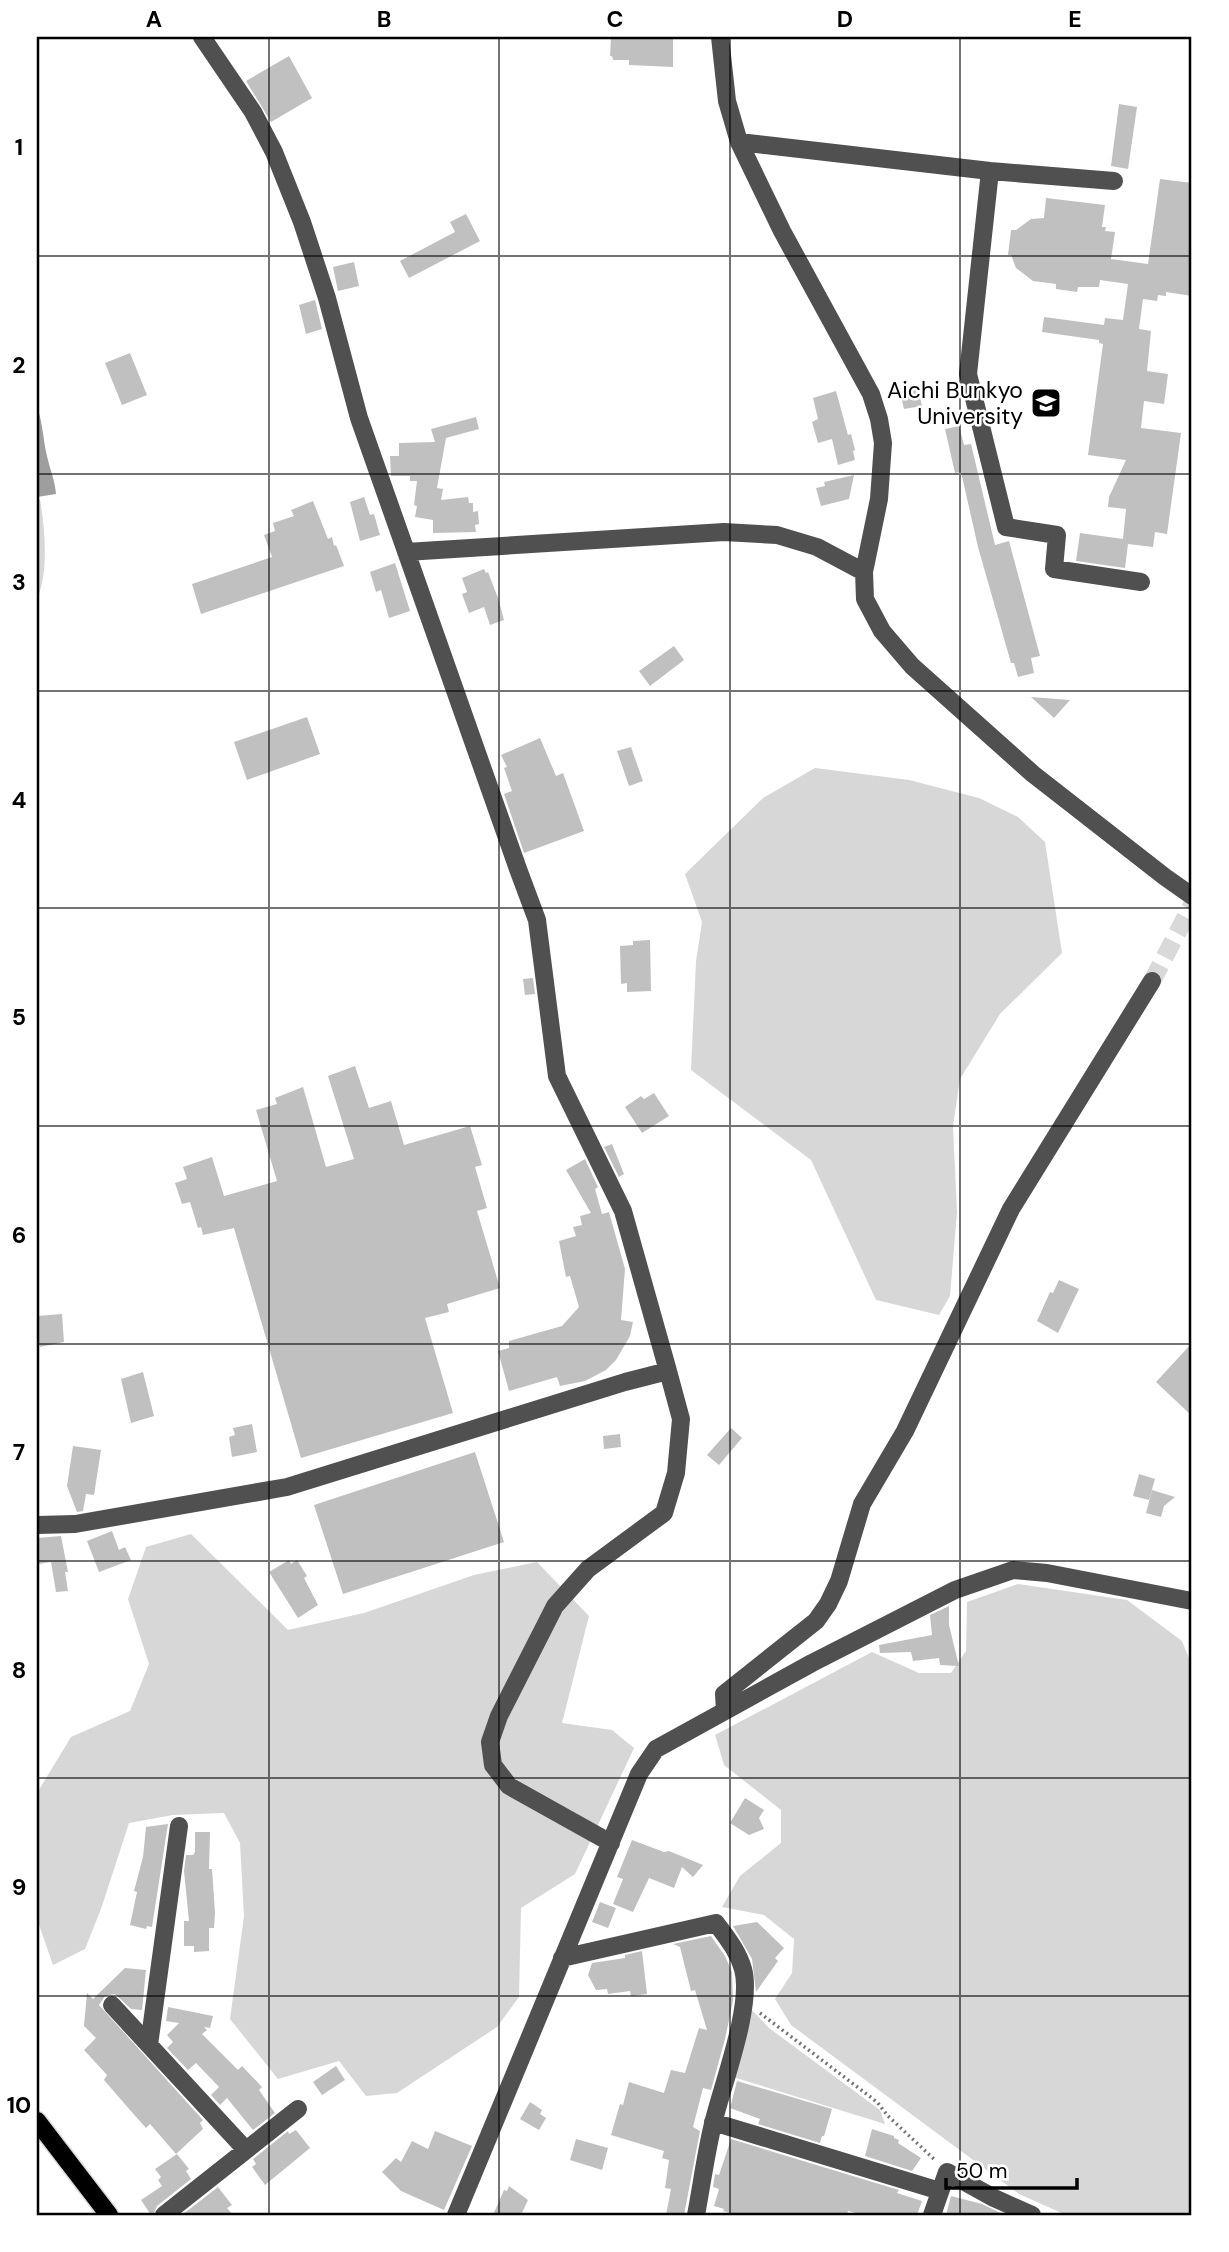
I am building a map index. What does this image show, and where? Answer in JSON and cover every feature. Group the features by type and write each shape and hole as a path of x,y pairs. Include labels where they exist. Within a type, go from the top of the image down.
{"main road":[{"path":"37,2121 109,2215"}],"street":[{"path":"202,37 253,112 274,152 302,222 327,298 359,418 537,920 557,1076 623,1211 681,1419 677,1472 664,1513 588,1569 555,1606 499,1716 490,1742 493,1765 509,1786 611,1843"},
{"path":"720,37 727,101 739,142 782,231 871,394 879,419 883,443 879,499 864,572 865,599 881,631 912,666 1033,774 1192,896"},
{"path":"739,142 990,171 1114,181"},
{"path":"990,171 968,374 1006,527 1057,535 1054,569 1141,582"},
{"path":"406,552 724,532 777,535 817,547 864,572"},
{"path":"724,1711 724,1694 816,1621 828,1604 839,1581 862,1504 905,1431 1011,1209 1152,981"},
{"path":"37,1525 75,1524 287,1487 668,1371"},
{"path":"456,2215 639,1774 656,1749 955,1590 1013,1570 1047,1573 1192,1601"},
{"path":"149,2045 179,1826"},
{"path":"562,1958 716,1923 735,1948 744,1971 743,1999 737,2040 713,2122 696,2215"},
{"path":"112,2005 246,2150"},
{"path":"164,2215 298,2109"},
{"path":"713,2122 940,2191"},
{"path":"932,2215 947,2172 1032,2215"}],"path":[{"path":"743,1999 877,2102 888,2116 947,2172"}],"shaded area":[{"path":"37,407 56,494 37,497"},
{"path":"40,499 45,563 37,600 37,501"},
{"path":"815,768 909,780 979,798 1018,817 1045,842 1062,953 1000,1014 960,1079 953,1126 957,1212 950,1296 939,1315 876,1300 811,1160 691,1070 696,961 702,922 685,874 763,798"},
{"path":"191,1534 288,1630 364,1613 474,1575 537,1562 589,1616 562,1723 612,1730 634,1748 575,1874 521,1908 519,1997 497,2027 397,2093 366,2096 339,2061 278,2079 230,2019 244,1916 240,1843 224,1813 173,1815 129,1823 85,1949 53,1965 37,1919 37,1793 71,1737 130,1711 149,1664 128,1599 146,1547"},
{"path":"1018,1584 1127,1600 1182,1641 1192,1666 1192,2215 1066,2215 1019,2194 791,2025 775,1999 792,1973 794,1939 764,1915 722,1907 740,1876 781,1843 781,1810 724,1765 715,1735 872,1652 919,1673 951,1673 966,1651 967,1602"},
{"path":"749,2007 769,2028 880,2110 885,2124 733,2077"}],"building":[{"path":"611,37 673,38 673,67 629,65 629,60 613,60 610,56"},
{"path":"289,56 312,98 271,122 246,81"},
{"path":"1119,104 1137,107 1128,169 1111,166"},
{"path":"1160,179 1192,183 1192,296 1166,292 1166,296 1158,295 1157,301 1143,299 1139,329 1151,331 1147,371 1168,374 1164,404 1144,401 1141,428 1181,433 1167,534 1155,532 1153,547 1128,544 1125,568 1076,561 1080,533 1123,539 1126,509 1108,507 1109,497 1126,460 1088,455 1103,344 1099,343 1099,340 1042,332 1044,317 1104,325 1105,318 1123,320 1128,284 1100,280 1099,287 1078,287 1077,292 1056,289 1056,284 1033,281 1016,268 1011,255 1008,255 1011,230 1016,230 1031,219 1044,218 1046,198 1105,205 1102,227 1106,227 1105,231 1115,232 1111,259 1148,264"},
{"path":"466,214 480,241 409,278 400,261 455,232 450,222"},
{"path":"354,262 359,286 338,291 333,267"},
{"path":"315,300 322,329 306,334 299,305"},
{"path":"130,353 147,395 122,405 105,363"},
{"path":"918,388 922,406 904,409 900,392"},
{"path":"836,391 855,450 855,460 838,465 832,439 818,443 812,422 818,419 813,398"},
{"path":"476,417 479,429 446,438 437,488 443,489 441,500 468,497 469,503 473,503 473,512 478,511 479,524 475,525 476,532 433,533 433,520 415,517 417,481 410,481 410,476 391,476 390,456 399,456 399,443 435,442 431,429"},
{"path":"959,426 964,445 971,444 995,545 1009,541 1040,656 1031,658 1034,673 1018,677 1014,663 1011,663 978,547 961,472 955,473 945,429"},
{"path":"854,475 849,499 821,506 816,488 825,486 824,482"},
{"path":"364,497 370,515 374,514 380,535 360,541 350,502"},
{"path":"313,501 328,539 332,537 344,566 201,614 192,584 272,557 264,535 275,531 273,523 294,516 291,510"},
{"path":"395,563 410,611 389,618 381,590 376,592 370,572"},
{"path":"484,569 488,572 504,620 490,625 484,607 469,613 462,594 467,592 462,578"},
{"path":"674,646 684,660 650,686 639,671"},
{"path":"1031,697 1070,700 1054,718"},
{"path":"307,717 320,754 247,780 234,742"},
{"path":"540,738 556,776 563,773 584,831 524,853 504,794 512,791 504,768 507,767 501,755"},
{"path":"631,747 643,781 629,786 617,751"},
{"path":"650,940 651,991 627,992 627,983 621,984 620,946 633,945 633,941"},
{"path":"533,978 535,994 525,995 523,979"},
{"path":"355,1066 369,1108 391,1101 404,1145 470,1126 482,1165 475,1167 487,1208 477,1211 500,1288 447,1304 449,1312 425,1318 453,1413 301,1458 234,1228 203,1235 190,1202 182,1204 175,1183 187,1179 183,1167 212,1157 224,1196 277,1181 256,1110 277,1104 275,1098 303,1087 326,1167 354,1159 328,1076"},
{"path":"654,1093 669,1116 642,1133 625,1107 641,1096 644,1099"},
{"path":"612,1144 624,1174 619,1177 604,1147"},
{"path":"585,1159 598,1187 595,1189 602,1214 609,1212 625,1269 621,1320 633,1322 630,1336 616,1360 606,1370 585,1381 560,1386 557,1377 509,1391 498,1351 509,1348 509,1341 562,1326 579,1307 570,1276 566,1277 559,1241 576,1236 573,1227 582,1225 580,1216 591,1213 566,1170"},
{"path":"1059,1280 1079,1289 1058,1333 1037,1321 1050,1292 1053,1293"},
{"path":"62,1314 64,1342 40,1347 37,1343 37,1316"},
{"path":"1192,1343 1192,1416 1156,1382"},
{"path":"143,1372 154,1416 131,1423 121,1379"},
{"path":"252,1424 257,1452 232,1457 229,1437 235,1435 233,1428"},
{"path":"731,1428 742,1438 719,1465 707,1455"},
{"path":"620,1434 621,1447 604,1449 603,1436"},
{"path":"73,1446 101,1450 94,1495 86,1494 83,1511 77,1512 67,1486"},
{"path":"475,1452 504,1542 343,1594 314,1505"},
{"path":"1139,1474 1155,1479 1149,1500 1133,1496"},
{"path":"1152,1490 1175,1497 1164,1506 1161,1517 1146,1513"},
{"path":"112,1531 119,1550 125,1547 131,1560 99,1572 87,1541"},
{"path":"61,1536 68,1572 65,1572 68,1591 56,1592 51,1562 39,1564 37,1538"},
{"path":"289,1560 291,1564 297,1560 307,1576 304,1578 318,1605 298,1618 269,1572"},
{"path":"949,1606 949,1625 959,1666 940,1665 939,1658 913,1661 911,1652 880,1653 879,1645 932,1635 930,1615"},
{"path":"745,1798 764,1810 759,1818 764,1829 749,1835 730,1823"},
{"path":"168,1824 152,1927 147,1926 146,1929 130,1925 146,1827"},
{"path":"195,1832 210,1832 209,1869 212,1869 215,1913 214,1928 209,1928 209,1951 194,1952 194,1946 184,1946 184,1921 189,1921 184,1871 186,1855 193,1855 195,1852"},
{"path":"632,1840 703,1865 693,1877 682,1867 674,1888 649,1878 633,1912 613,1904 623,1879 617,1877"},
{"path":"600,1902 616,1908 608,1928 592,1922"},
{"path":"757,1922 784,1948 775,1958 778,1961 756,1992 752,1959 733,1926"},
{"path":"711,1936 732,1972 733,2001 711,2090 703,2088 693,2127 700,2131 684,2215 666,2215 671,2189 665,2188 669,2160 662,2158 664,2151 611,2135 629,2082 664,2093 671,2070 685,2073 699,2028 707,2030 695,1990 691,1991 680,1947 673,1944"},
{"path":"642,1951 647,1994 631,1996 630,1991 608,1994 607,1989 596,1990 588,1975 592,1963 625,1958 625,1955"},
{"path":"125,1968 146,1970 142,2010 131,2009 115,1994 105,1996 99,2005 203,2120 200,2123 203,2129 176,2154 150,2124 146,2128 130,2110 104,2080 107,2075 84,2050 96,2038 84,2026 87,1993 93,1999"},
{"path":"168,2007 213,2016 210,2028 204,2027 207,2030 202,2034 238,2070 242,2066 262,2087 259,2090 275,2113 253,2130 227,2098 220,2105 211,2095 219,2087 196,2063 188,2070 167,2048 173,2042 167,2035 179,2023 166,2021"},
{"path":"336,2066 345,2080 322,2095 313,2082"},
{"path":"737,2081 832,2109 820,2143 758,2124 760,2119 730,2108"},
{"path":"530,2102 542,2110 540,2114 546,2118 539,2130 520,2119"},
{"path":"872,2129 894,2136 899,2140 898,2143 921,2158 912,2171 865,2156"},
{"path":"296,2130 310,2148 265,2185 252,2167 256,2164 253,2159 288,2131 289,2134"},
{"path":"435,2131 472,2146 444,2210 401,2191 382,2172 396,2158 401,2162 412,2141 428,2149"},
{"path":"576,2139 608,2148 602,2170 570,2160"},
{"path":"731,2139 899,2190 897,2193 922,2201 917,2215 864,2215 848,2211 847,2215 738,2215 723,2211 724,2209 714,2206 719,2189 713,2187 715,2174 719,2175"},
{"path":"177,2154 189,2169 186,2171 191,2179 157,2206 151,2215 141,2200 162,2186 158,2180 161,2177 155,2169"},
{"path":"509,2186 528,2200 521,2215 493,2215 504,2190 507,2191"},
{"path":"218,2187 232,2205 227,2208 233,2215 182,2215"},
{"path":"951,2196 982,2204 1005,2215 946,2215"}],"tunnel":[{"path":"1152,981 1192,905"}],"place":[{"name":"Aichi Bunkyo University","path":"1046,403"}]}
